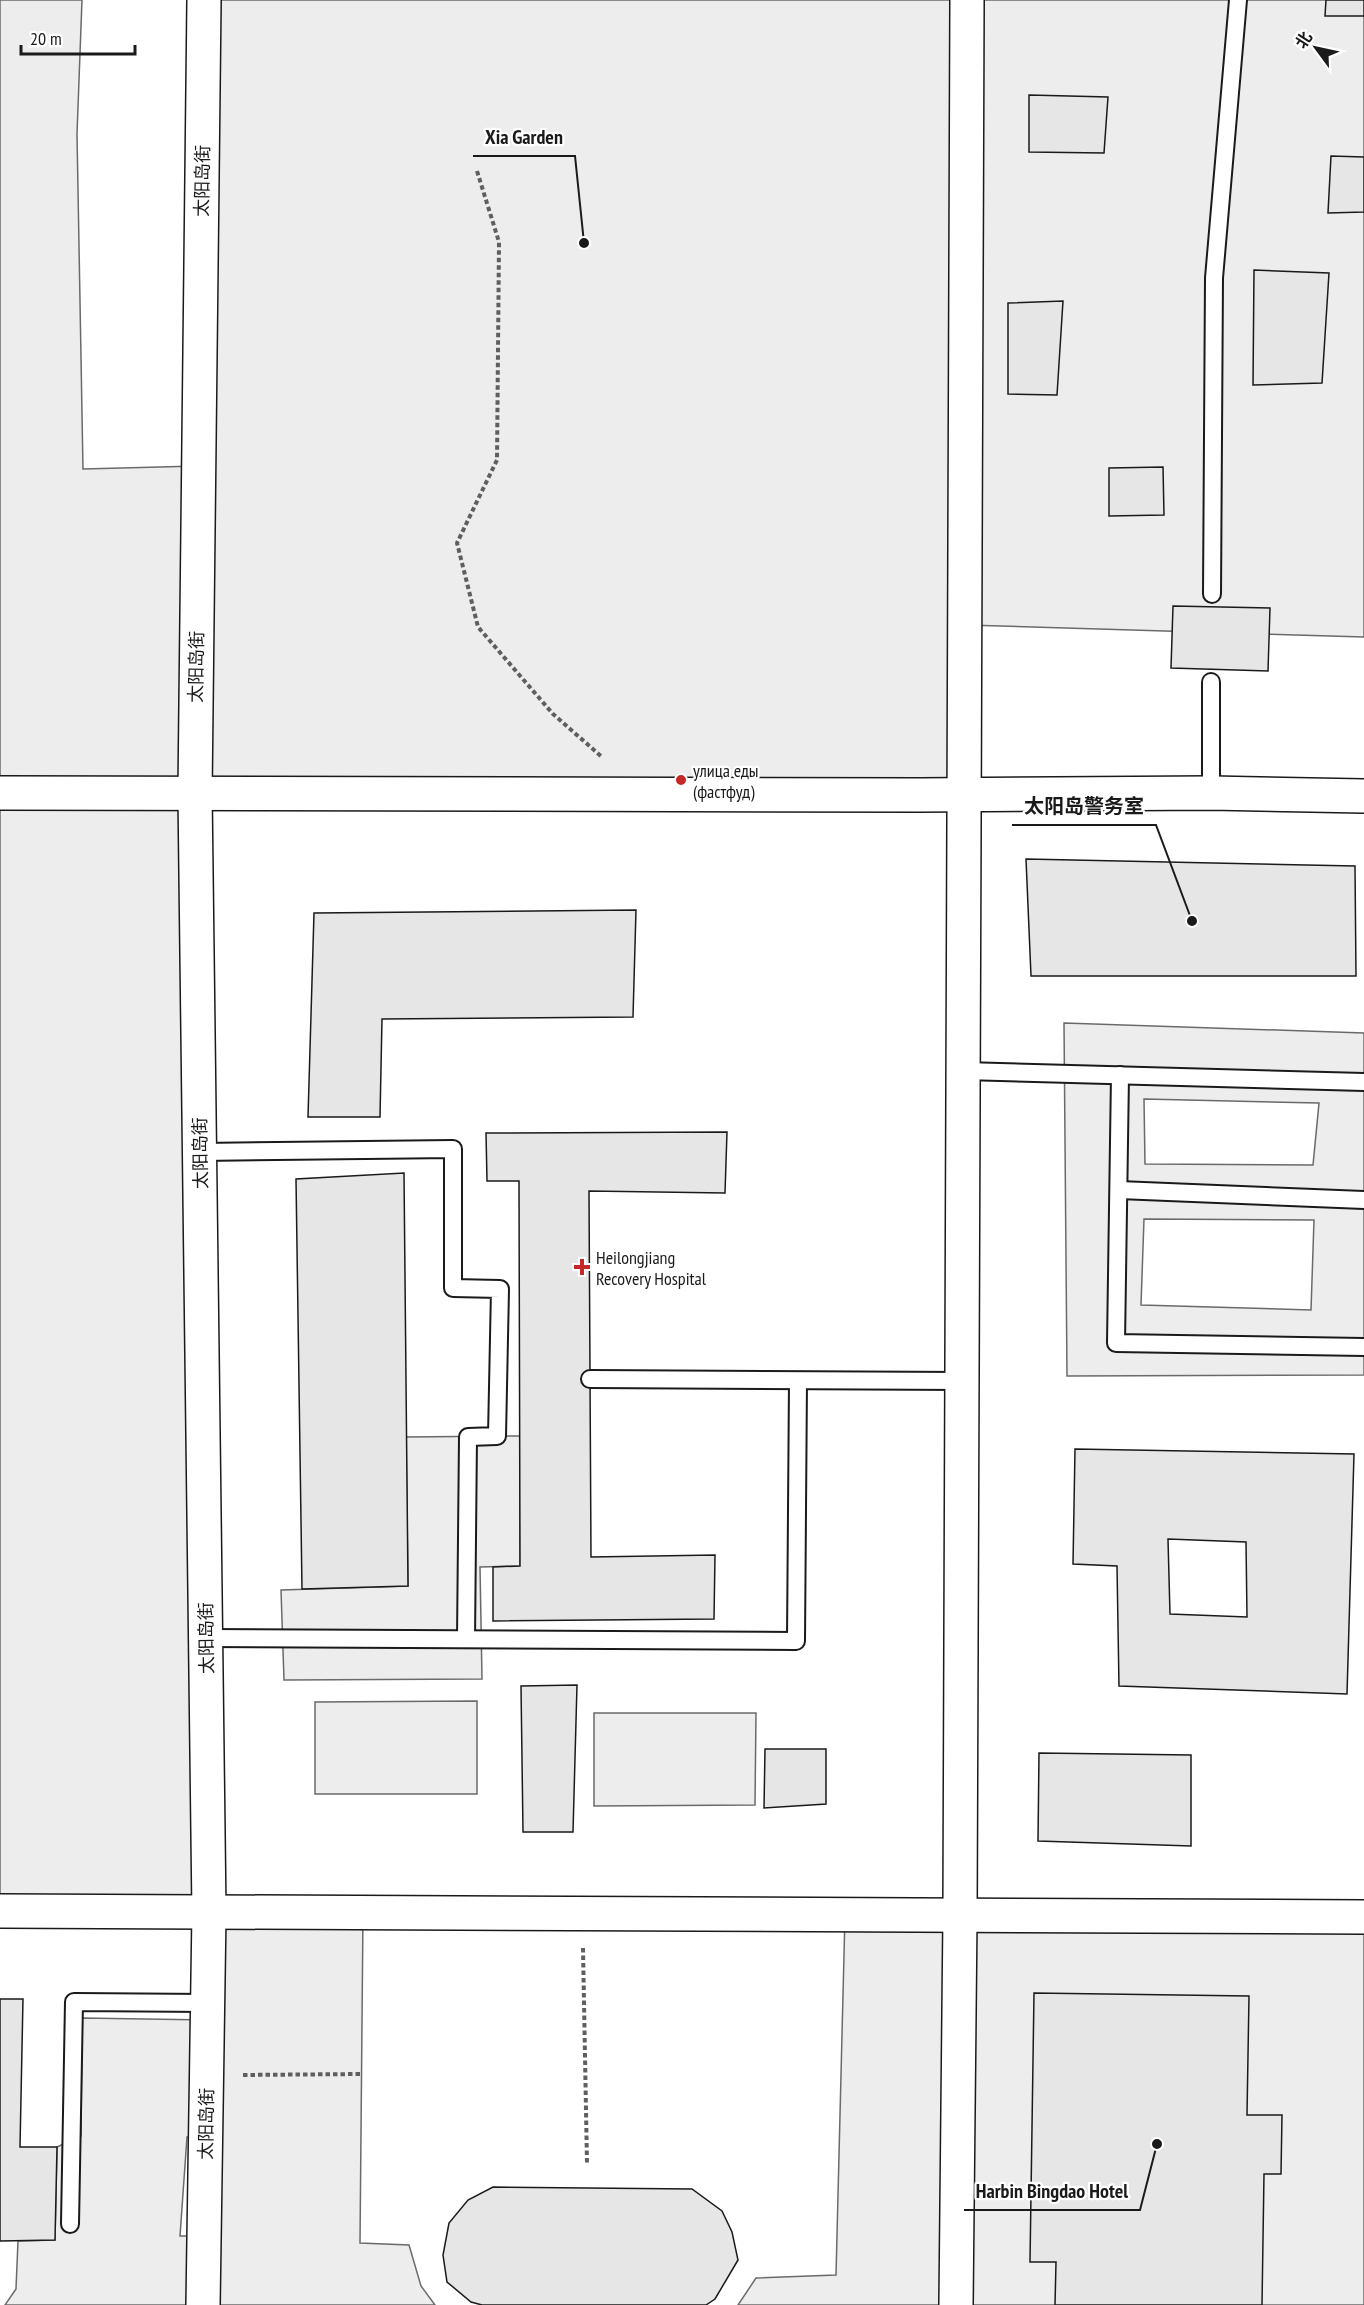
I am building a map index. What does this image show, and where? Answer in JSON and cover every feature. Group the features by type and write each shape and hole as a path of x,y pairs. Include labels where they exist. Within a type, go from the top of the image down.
{"street":[{"name":"太阳岛街","path":"203,2305 209,1912 195,793 204,0"},
{"path":"956,2305 963,1381 968,0"},
{"path":"0,793 1364,796"},
{"path":"0,1911 1364,1917"}],"lane":[{"path":"1212,594 1214,278 1239,0"},
{"path":"1211,682 1211,794"},
{"path":"964,1071 1364,1082"},
{"path":"1120,1075 1116,1343 1364,1347"},
{"path":"200,1152 453,1149 453,1288 500,1289 497,1436 468,1437 466,1639"},
{"path":"1119,1190 1364,1200"},
{"path":"590,1379 963,1381"},
{"path":"206,1638 796,1641 798,1381"},
{"path":"70,2224 74,2002 208,2003"}],"path":[{"path":"477,171 499,242 496,460 457,543 478,627 553,714 602,758"},
{"path":"583,1914 587,2164"},
{"path":"206,2076 362,2074"}],"shaded area":[{"path":"0,0 82,0 77,134 83,469 198,466 204,0 1364,0 1364,637 966,625 965,795 0,793"},
{"path":"0,809 189,809 209,1912 363,1913 360,2243 409,2245 421,2286 435,2305 5,2305 16,2289 18,2241 55,2240 57,2147 81,2136 82,2018 208,2020 209,1913 0,1911","holes":["187,2137 205,2137 204,2236 180,2236"]},
{"path":"1064,1023 1364,1033 1364,1375 1067,1376","holes":["1144,1099 1319,1103 1313,1165 1145,1164","1144,1219 1314,1220 1311,1310 1141,1305"]},
{"path":"520,1436 520,1566 480,1567 482,1679 284,1680 281,1590 408,1586 406,1437"},
{"path":"477,1701 477,1794 315,1794 315,1702"},
{"path":"594,1713 756,1713 755,1805 594,1806"},
{"path":"845,1915 1364,1917 1364,2305 738,2305 756,2278 836,2275"}],"building":[{"path":"1326,0 1364,0 1364,16 1325,16"},
{"path":"1029,95 1108,97 1104,153 1029,152"},
{"path":"1331,156 1364,157 1364,212 1328,213"},
{"path":"1254,270 1329,273 1322,383 1253,385"},
{"path":"1063,301 1057,395 1008,394 1008,303"},
{"path":"1163,467 1164,515 1109,516 1109,468"},
{"path":"1173,606 1270,608 1268,671 1171,668"},
{"path":"1026,859 1355,866 1356,976 1031,976"},
{"path":"636,910 633,1017 382,1019 380,1117 308,1117 314,913"},
{"path":"727,1132 725,1193 589,1191 591,1557 715,1555 714,1619 493,1621 493,1567 520,1566 519,1181 487,1181 486,1133"},
{"path":"404,1173 408,1586 302,1589 296,1179"},
{"path":"1075,1449 1354,1454 1347,1694 1119,1686 1117,1566 1073,1564","holes":["1168,1539 1246,1542 1247,1617 1170,1614"]},
{"path":"577,1685 573,1832 523,1832 521,1686"},
{"path":"765,1749 826,1749 826,1804 764,1808"},
{"path":"1039,1753 1191,1755 1191,1846 1038,1841"},
{"path":"1034,1993 1249,1996 1247,2115 1282,2115 1281,2174 1264,2174 1262,2305 1055,2305 1056,2262 1030,2262"},
{"path":"0,1999 23,1999 20,2147 57,2147 55,2240 0,2241"},
{"path":"493,2187 692,2189 722,2211 732,2232 738,2260 715,2299 706,2305 482,2305 471,2302 447,2282 443,2255 449,2223 468,2200"}],"place":[{"name":"Xia Garden","path":"584,243"},
{"name":"улица еды (фастфуд)","path":"681,780"},
{"name":"太阳岛警务室","path":"1192,921"},
{"name":"Heilongjiang Recovery Hospital","path":"582,1267"},
{"name":"Harbin Bingdao Hotel","path":"1157,2144"}]}
